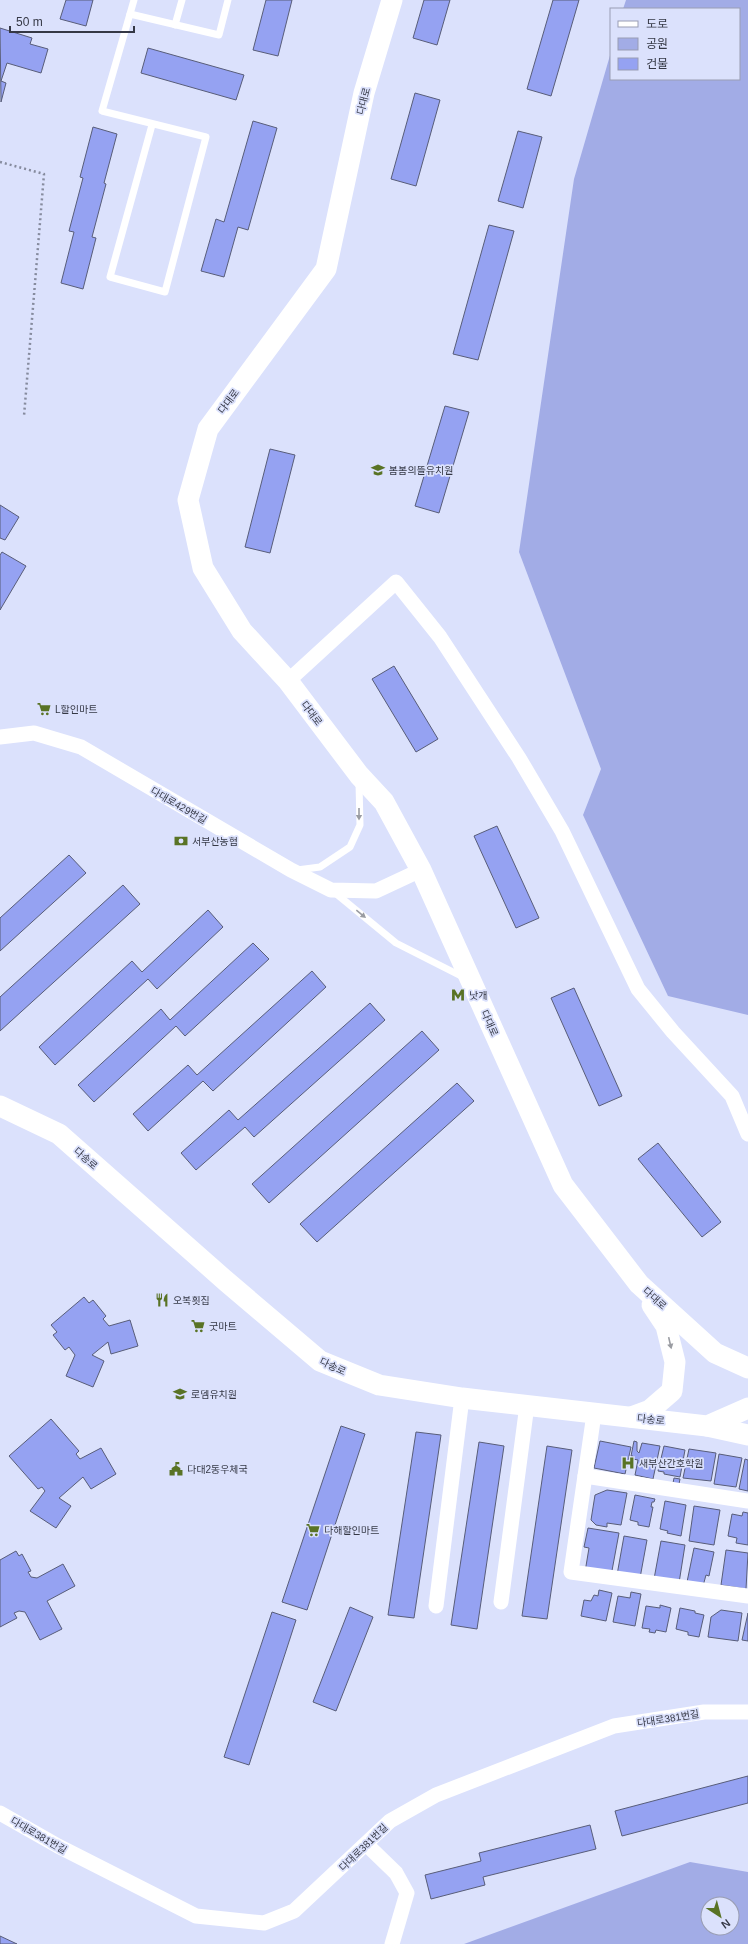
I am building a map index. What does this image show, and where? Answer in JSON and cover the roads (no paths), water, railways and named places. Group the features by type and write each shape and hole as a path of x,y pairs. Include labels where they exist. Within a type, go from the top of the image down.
{"main road":[{"name":"다대로","path":"392,0 364,93 326,269 208,429 188,500 203,568 242,631 288,681 359,775 384,802 421,870 563,1185 639,1284 715,1353 748,1368"},
{"name":"다송로","path":"0,1106 59,1134 227,1282 320,1361 379,1385 462,1398 707,1426 748,1435"},
{"path":"629,1417 650,1410 672,1391 674,1362 666,1326 639,1284"},
{"path":"707,1426 748,1408"}],"street":[{"path":"288,681 396,582 440,637 523,764 562,831 638,989 673,1032 732,1096 748,1134"},
{"name":"다대로429번길","path":"0,737 34,733 81,748 291,870 331,890 376,890 421,870"},
{"path":"436,1606 462,1398"},
{"path":"501,1602 527,1406"},
{"path":"594,1414 572,1572 748,1596"},
{"path":"585,1476 748,1501"},
{"name":"다대로381번길","path":"0,1813 58,1846 196,1916 264,1923 294,1911 390,1821 436,1795 614,1726 704,1712 748,1712"},
{"path":"366,1844 396,1873 407,1893 392,1944"}],"lane":[{"path":"134,0 102,112 206,137 164,292 110,277 152,125"},
{"path":"176,25 182,0"},
{"path":"130,14 219,35 228,0"},
{"path":"291,870 320,867 350,847 360,825 359,775"},
{"path":"331,890 396,943 472,982"}],"place":[{"name":"봄봄의뜰유치원","path":"378,470"},
{"name":"L할인마트","path":"44,709"},
{"name":"서부산농협","path":"181,841"},
{"name":"낫개","path":"458,995"},
{"name":"오복횟집","path":"162,1300"},
{"name":"굿마트","path":"198,1326"},
{"name":"로뎀유치원","path":"180,1394"},
{"name":"새부산간호학원","path":"628,1463"},
{"name":"다대2동우체국","path":"176,1469"},
{"name":"다해할인마트","path":"313,1530"}]}
